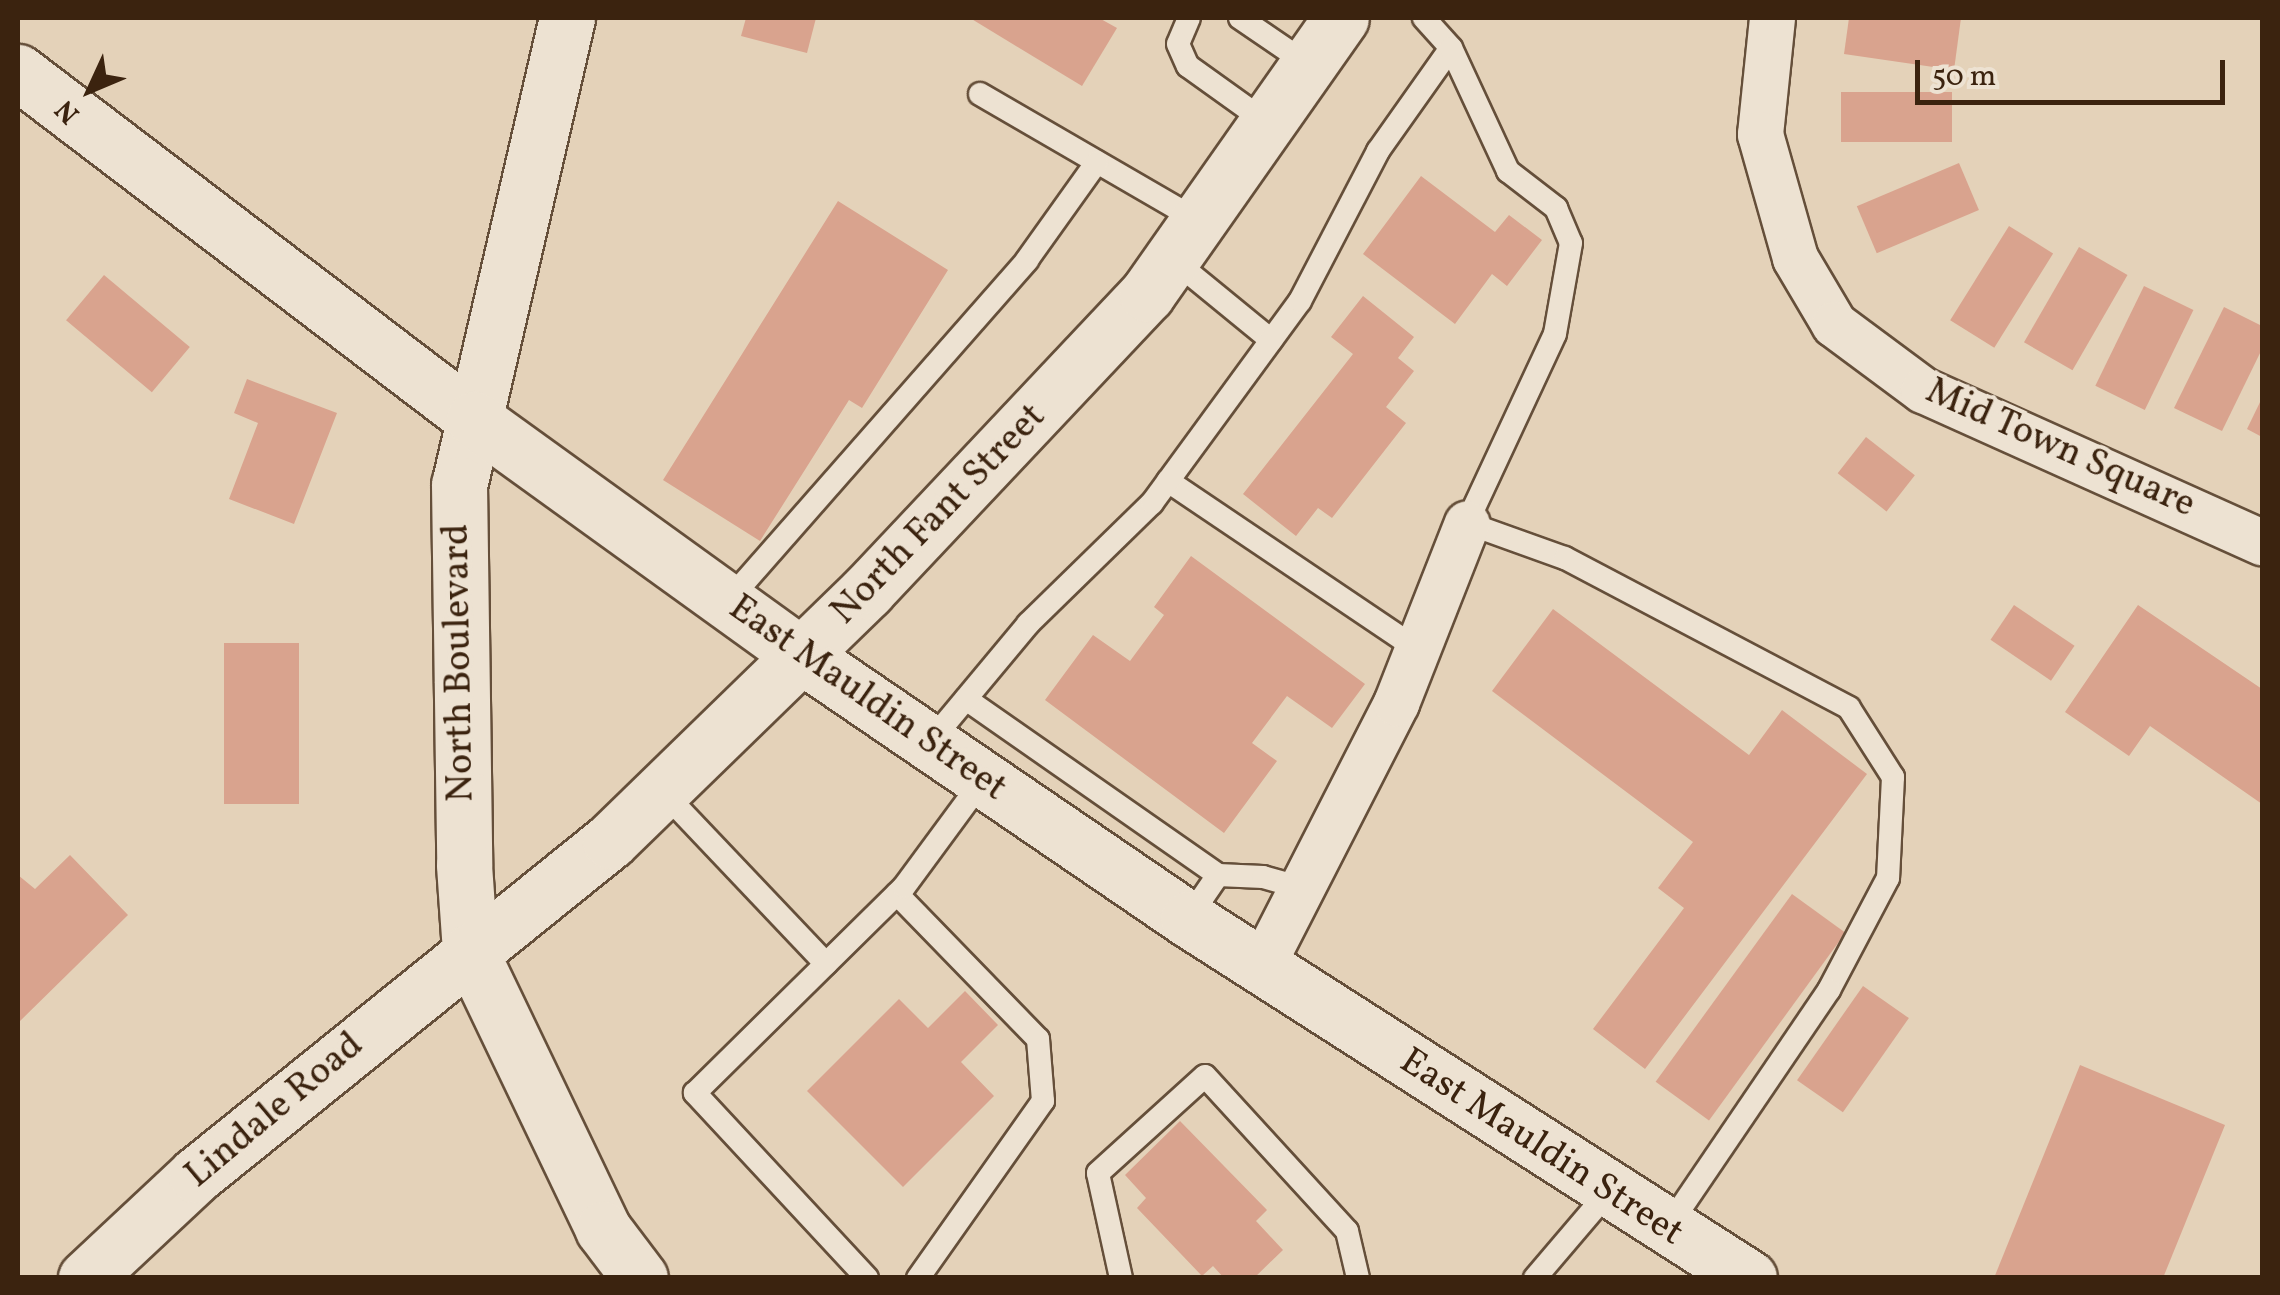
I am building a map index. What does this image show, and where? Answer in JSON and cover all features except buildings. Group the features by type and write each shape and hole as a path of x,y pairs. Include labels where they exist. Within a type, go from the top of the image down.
{"street":[{"name":"North Boulevard","path":"568,18 458,484 456,648 470,951 603,1230 640,1278"},
{"name":"North Fant Street","path":"470,951 610,841 1041,411 1186,240 1341,18"},
{"name":"Mid Town Square","path":"1772,18 1760,134 1795,258 1834,324 1923,390 2262,542"},
{"name":"East Mauldin Street","path":"18,72 474,420 800,655 983,780 1203,897 1262,966 1666,1230 1749,1278"},
{"path":"1262,966 1417,649 1466,523"},
{"name":"Lindale Road","path":"86,1278 196,1176 470,951"}],"lane":[{"path":"1189,18 1178,44 1188,66 1269,124"},
{"path":"1240,18 1309,65"},
{"path":"1424,18 1451,48 1508,171 1556,208 1570,243 1555,334 1466,523 1566,558 1849,708 1893,777 1888,878 1829,990 1666,1230"},
{"path":"929,742 1028,624 1168,482 1300,301 1378,150 1451,48"},
{"path":"980,94 1097,162 1186,240 1271,340"},
{"path":"727,602 1027,260 1097,162"},
{"path":"1168,482 1417,649"},
{"path":"966,699 1203,897 1263,877 1302,888"},
{"path":"867,1278 695,1093 896,894 983,780"},
{"path":"662,791 826,964"},
{"path":"896,894 1038,1040 1043,1101 918,1278"},
{"path":"1121,1278 1098,1173 1204,1076 1347,1231 1358,1278"},
{"path":"1535,1278 1609,1191"}]}
